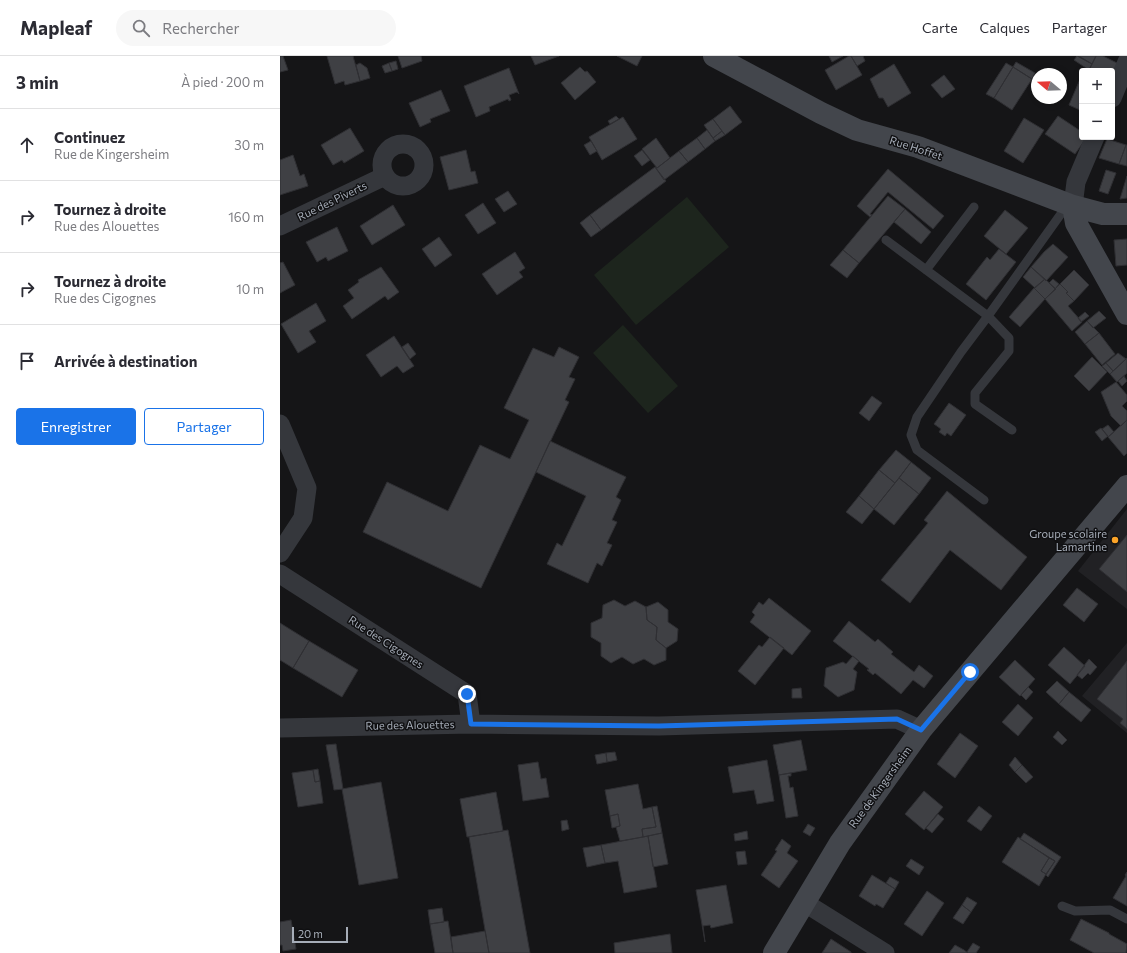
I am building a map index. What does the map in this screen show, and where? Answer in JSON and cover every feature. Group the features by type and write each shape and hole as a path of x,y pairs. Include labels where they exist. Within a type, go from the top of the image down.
{"street":[{"name":"Rue Hoffet","path":"714,56 821,113 857,130 918,147 1071,205 1103,214 1127,214"},
{"path":"1115,91 1127,62"},
{"path":"1094,140 1076,182 1071,205 1076,223 1127,314"},
{"name":"Rue des Piverts","path":"280,226 385,176"},
{"path":"280,424 307,488 303,518 280,553"},
{"name":"Rue de Kingersheim","path":"774,953 840,843 921,730 1127,486"},
{"name":"Rue des Cigognes","path":"280,574 467,694 471,724"},
{"name":"Rue des Alouettes","path":"280,728 471,724 659,726 897,719 921,730"},
{"path":"805,903 885,953"}],"lane":[{"path":"984,500 917,450 911,435 917,417 961,352 1071,205"},
{"path":"926,270 974,207"},
{"path":"886,240 988,316 1009,338 1009,351 975,393 975,404 1012,430"},
{"path":"1062,906 1075,911 1110,910 1127,919"}],"shaded area":[{"path":"687,197 729,247 636,325 594,275"},
{"path":"623,325 678,386 648,413 593,353"},
{"name":"Groupe scolaire Lamartine","path":"1127,509 1127,609 1078,571"},
{"path":"1127,643 1127,733 1082,696"}],"building":[{"path":"280,56 283,56 288,70 280,72"},
{"path":"327,56 353,56 360,81 345,85 344,81 335,84"},
{"path":"398,56 421,56 422,61 402,68"},
{"path":"531,56 559,56 535,65"},
{"path":"617,56 642,56 637,66"},
{"path":"829,56 843,56 832,62"},
{"path":"851,56 862,75 836,90 825,70"},
{"path":"851,56 863,56 865,61 857,66"},
{"path":"1077,56 1092,64 1090,68 1086,68 1074,60"},
{"path":"1079,56 1096,56 1092,64"},
{"path":"1096,56 1103,56 1119,64 1115,72 1115,68 1090,68"},
{"path":"396,61 398,69 392,71 389,63"},
{"path":"1016,62 1031,71 1031,78 1013,67"},
{"path":"360,63 367,68 370,78 360,81 356,65"},
{"path":"389,63 392,71 385,73 382,66"},
{"path":"1006,63 1013,67 994,98 986,94"},
{"path":"894,64 911,93 888,107 883,98 879,98 870,79"},
{"path":"580,67 585,72 587,71 596,82 575,100 561,83"},
{"path":"1013,67 1031,78 1012,110 994,98"},
{"path":"509,68 519,94 517,92 509,95 511,100 509,101 508,99 489,107 490,111 476,117 464,86"},
{"path":"944,75 955,89 942,98 931,85"},
{"path":"1079,82 1079,110 1069,105"},
{"path":"441,90 450,111 430,119 431,122 420,127 409,103"},
{"path":"730,106 742,122 725,135 713,119"},
{"path":"616,116 619,119 610,124 608,121"},
{"path":"1058,116 1079,130 1079,140 1085,140 1075,154 1045,134"},
{"path":"623,117 637,139 602,160 589,137"},
{"path":"1024,118 1044,130 1023,163 1004,151"},
{"path":"713,119 722,131 713,138 704,125"},
{"path":"350,128 364,151 344,163 342,160 333,165 321,145"},
{"path":"707,130 715,141 705,149 697,138"},
{"path":"722,131 725,135 715,141 713,138"},
{"path":"656,138 670,158 657,168 642,149"},
{"path":"697,138 705,149 688,162 679,151"},
{"path":"1107,140 1126,145 1119,164 1099,158"},
{"path":"591,141 597,151 590,155 584,145"},
{"path":"1127,145 1127,166 1119,164"},
{"path":"466,150 471,172 475,171 478,183 449,190 440,157"},
{"path":"642,150 650,160 642,166 634,156"},
{"path":"679,151 688,162 664,180 655,167 657,168"},
{"path":"293,155 300,176 304,174 308,186 280,195 280,160"},
{"path":"655,167 666,181 601,230 590,215"},
{"path":"888,169 944,216 933,229 888,192 870,214 872,215 870,217 857,206"},
{"path":"1106,170 1116,173 1108,194 1099,191"},
{"path":"1127,176 1127,198 1120,199"},
{"path":"508,191 517,204 504,212 495,199"},
{"path":"888,196 905,209 859,263 843,250"},
{"path":"483,203 496,223 478,234 465,215"},
{"path":"393,205 405,225 372,245 360,226"},
{"path":"905,209 931,232 921,244 894,222"},
{"path":"1005,210 1028,228 1006,254 984,236"},
{"path":"590,215 601,230 591,237 580,223"},
{"path":"337,227 348,251 328,261 326,257 317,262 306,242"},
{"path":"439,237 452,255 435,267 422,249"},
{"path":"1127,239 1127,265 1116,266 1114,240"},
{"path":"1053,244 1068,257 1046,281 1031,267"},
{"path":"999,249 1016,262 986,300 966,284 987,257 990,260"},
{"path":"843,250 859,263 847,278 830,265"},
{"path":"515,252 525,268 519,272 523,277 497,295 482,274"},
{"path":"283,262 295,285 280,293 280,263"},
{"path":"381,267 399,292 388,300 385,296 352,319 343,306 354,298 348,290 359,282 358,280"},
{"path":"1031,267 1045,279 1035,288 1023,277"},
{"path":"1074,270 1089,285 1074,301 1060,284"},
{"path":"1045,279 1056,289 1045,299 1034,288"},
{"path":"1053,279 1059,284 1055,289 1049,283"},
{"path":"1060,284 1074,301 1068,306 1082,322 1072,331 1045,299"},
{"path":"1034,288 1045,299 1020,327 1009,317"},
{"path":"316,303 326,321 309,331 316,342 298,353 281,324"},
{"path":"1099,311 1106,318 1093,328 1087,321"},
{"path":"1085,312 1089,316 1081,322 1078,318"},
{"path":"1087,321 1099,333 1085,344 1075,332"},
{"path":"1099,333 1115,354 1102,365 1085,344"},
{"path":"394,336 414,366 403,373 397,366 381,377 366,355"},
{"path":"408,343 416,354 410,359 402,347"},
{"path":"559,347 579,357 569,377 575,379 565,400 569,402 481,588 363,532 387,482 448,511 480,445 510,459 529,420 504,408 533,348 554,357"},
{"path":"1118,353 1126,359 1113,371 1106,363"},
{"path":"1092,357 1107,372 1089,391 1074,376"},
{"path":"1127,358 1127,373 1117,382 1110,374"},
{"path":"1106,363 1113,371 1110,374 1102,366"},
{"path":"1124,376 1127,381 1122,386 1118,381"},
{"path":"1116,382 1127,395 1127,401 1122,406 1127,411 1127,420 1121,426 1111,416 1101,392"},
{"path":"872,396 882,403 869,421 859,413"},
{"path":"949,403 966,415 951,436 947,433 945,436 939,432 941,429 934,424"},
{"path":"1127,420 1127,453 1124,456 1108,437"},
{"path":"1108,425 1114,432 1108,437 1102,429"},
{"path":"1101,428 1108,436 1102,441 1095,432"},
{"path":"550,441 626,477 616,497 621,500 612,520 617,522 607,543 612,545 602,566 597,563 588,583 547,564 557,543 562,546 586,496 536,472"},
{"path":"896,450 911,462 895,483 879,470"},
{"path":"911,462 931,478 919,494 899,478"},
{"path":"879,470 895,483 874,509 859,496"},
{"path":"899,478 919,494 894,525 874,509"},
{"path":"947,491 1027,557 1001,590 950,550 910,603 881,580 928,523 924,520"},
{"path":"859,496 874,509 862,524 846,512"},
{"path":"1127,535 1127,592 1099,569"},
{"path":"1077,588 1098,604 1084,622 1063,605"},
{"path":"769,598 811,631 792,655 750,622 755,615 752,612 759,602 763,605"},
{"path":"614,600 625,606 635,601 646,607 647,620 657,627 656,640 666,648 666,660 654,665 644,659 633,664 622,657 611,663 601,656 601,643 591,637 591,623 602,618 603,605"},
{"path":"658,602 668,610 668,622 678,629 677,641 666,648 656,640 657,627 647,620 646,607"},
{"path":"849,621 875,642 878,639 893,652 891,654 914,672 919,665 933,676 924,688 913,680 901,694 875,673 873,675 867,670 869,669 833,641"},
{"path":"280,623 309,641 293,668 280,660"},
{"path":"770,637 784,648 755,685 738,671 759,645 762,647"},
{"path":"309,641 358,670 342,697 293,668"},
{"path":"1064,647 1085,666 1070,684 1048,665"},
{"path":"853,656 859,661 853,669 857,672 854,690 838,697 824,686 826,668 843,662 846,664"},
{"path":"1089,659 1097,667 1090,675 1088,673 1082,679 1077,675"},
{"path":"1015,660 1035,679 1020,696 999,677"},
{"path":"1127,661 1127,729 1120,723 1123,719 1097,699"},
{"path":"1057,681 1069,692 1059,704 1046,692"},
{"path":"1028,687 1033,692 1026,700 1021,695"},
{"path":"801,688 802,698 792,698 792,689"},
{"path":"1069,692 1091,710 1081,722 1059,704"},
{"path":"1018,704 1033,718 1018,736 1002,722"},
{"path":"1058,731 1067,740 1062,745 1053,737"},
{"path":"960,733 978,746 955,778 937,764"},
{"path":"801,740 807,770 779,775 773,745"},
{"path":"336,744 343,789 334,790 326,745"},
{"path":"615,752 617,760 607,762 606,753"},
{"path":"606,753 607,762 597,764 595,755"},
{"path":"1015,757 1022,765 1015,772 1009,765"},
{"path":"767,760 774,801 757,804 754,790 733,793 728,767"},
{"path":"538,762 541,779 546,778 549,797 523,801 518,765"},
{"path":"1022,765 1033,777 1026,783 1015,772"},
{"path":"318,769 320,781 315,782 313,770"},
{"path":"313,770 315,782 320,781 323,803 298,807 292,773"},
{"path":"791,773 791,776 788,776 790,788 793,787 798,816 786,818 779,775"},
{"path":"381,782 398,878 359,885 342,789"},
{"path":"638,784 643,809 652,807 656,827 642,829 643,837 620,841 616,827 620,826 618,814 610,816 605,790"},
{"path":"924,791 943,807 924,830 905,814"},
{"path":"496,792 503,831 467,837 460,799"},
{"path":"657,806 662,833 643,837 642,829 656,827 652,807"},
{"path":"979,806 992,816 981,831 967,821"},
{"path":"618,814 620,826 612,828 610,816"},
{"path":"938,814 944,819 932,833 926,828"},
{"path":"567,820 569,829 562,831 561,821"},
{"path":"808,824 815,828 810,836 803,832"},
{"path":"508,830 530,953 489,953 469,837"},
{"path":"747,831 748,839 735,841 734,834"},
{"path":"662,833 668,864 653,867 648,836"},
{"path":"1024,833 1061,857 1048,877 1046,875 1055,861 1020,839"},
{"path":"648,836 657,887 624,893 618,861 605,863 601,845"},
{"path":"1018,837 1049,858 1041,871 1046,874 1039,886 1002,862"},
{"path":"782,839 791,846 787,853 798,861 779,888 761,875 777,851 775,850"},
{"path":"601,845 605,863 587,867 583,848"},
{"path":"745,851 747,864 738,865 736,852"},
{"path":"1049,858 1055,861 1046,874 1041,871"},
{"path":"911,859 924,867 919,875 906,866"},
{"path":"1127,872 1127,906 1113,898"},
{"path":"872,875 895,889 883,908 876,904 875,906 859,896"},
{"path":"890,877 899,882 895,889 886,883"},
{"path":"726,885 733,923 711,928 710,925 703,926 705,942 696,890"},
{"path":"927,891 944,903 922,936 904,924"},
{"path":"967,897 977,903 971,912 962,905"},
{"path":"962,905 971,912 963,924 953,918"},
{"path":"442,908 444,922 430,924 428,910"},
{"path":"1081,919 1127,944 1126,953 1094,953 1070,940"},
{"path":"291,920 296,949 283,951 282,945 280,945 280,922"},
{"path":"448,921 453,953 435,953 430,924"},
{"path":"485,931 489,953 453,953 451,937"},
{"path":"670,934 672,953 615,953 614,943"},
{"path":"831,939 851,952 851,953 822,953"},
{"path":"973,943 980,947 976,953 968,953 967,952"},
{"path":"955,945 964,950 968,953 949,953"}],"place":[{"name":"Groupe scolaire Lamartine","path":"1115,540"}],"route":[{"path":"467,694 471,724 659,726 897,719 921,730 970,672"}]}
